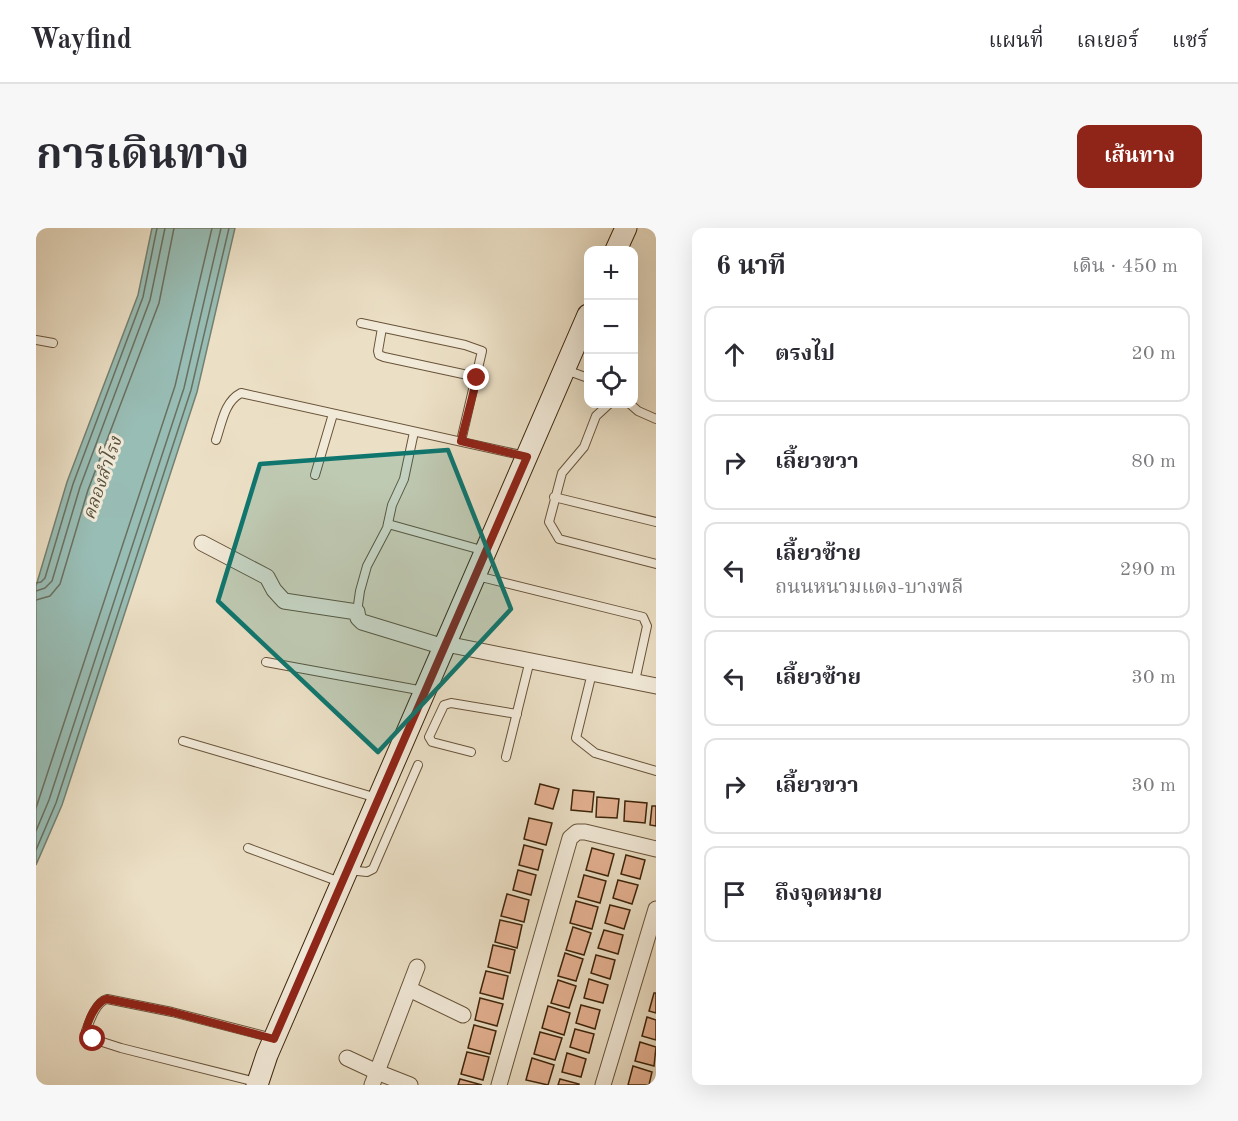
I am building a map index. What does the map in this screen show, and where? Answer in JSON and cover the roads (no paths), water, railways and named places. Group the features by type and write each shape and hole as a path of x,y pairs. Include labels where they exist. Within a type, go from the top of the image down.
{"main road":[{"path":"618,246 626,228"},
{"path":"257,1084 274,1039 584,325"}],"street":[{"path":"202,543 267,577 274,590 284,601 357,612 362,622 445,645 656,686"},
{"path":"499,1085 570,838 577,832 585,832 656,849"},
{"path":"603,1085 656,909"},
{"path":"375,1079 417,967"},
{"path":"409,989 463,1015"},
{"path":"347,1058 375,1079 410,1085"}],"lane":[{"path":"361,323 465,345 482,351 461,441"},
{"path":"382,328 378,351 384,357 442,372 477,378"},
{"path":"36,340 53,343"},
{"path":"565,370 584,377"},
{"path":"216,440 228,403 241,393 527,457"},
{"path":"605,408 596,416 584,447 562,473 549,522 559,539 656,564"},
{"path":"635,408 656,418"},
{"path":"315,475 333,414"},
{"path":"357,612 367,566 388,524 392,505 404,479 414,432"},
{"path":"554,497 656,522"},
{"path":"388,524 486,551"},
{"path":"475,576 643,616 647,626 635,681"},
{"path":"506,756 530,660"},
{"path":"266,662 424,691"},
{"path":"592,673 576,738 595,753 656,771"},
{"path":"471,752 432,742 429,737 444,705 451,703 517,714"},
{"path":"183,741 378,799"},
{"path":"248,848 345,876 368,872 373,869 418,765"},
{"path":"257,1084 93,1039 86,1031 99,1004 102,1000 107,999 172,1012 274,1039"}],"water":[{"name":"คลองสำโรง","path":"152,228 235,228 197,392 62,805 36,865 36,586 67,482 138,295"}]}
